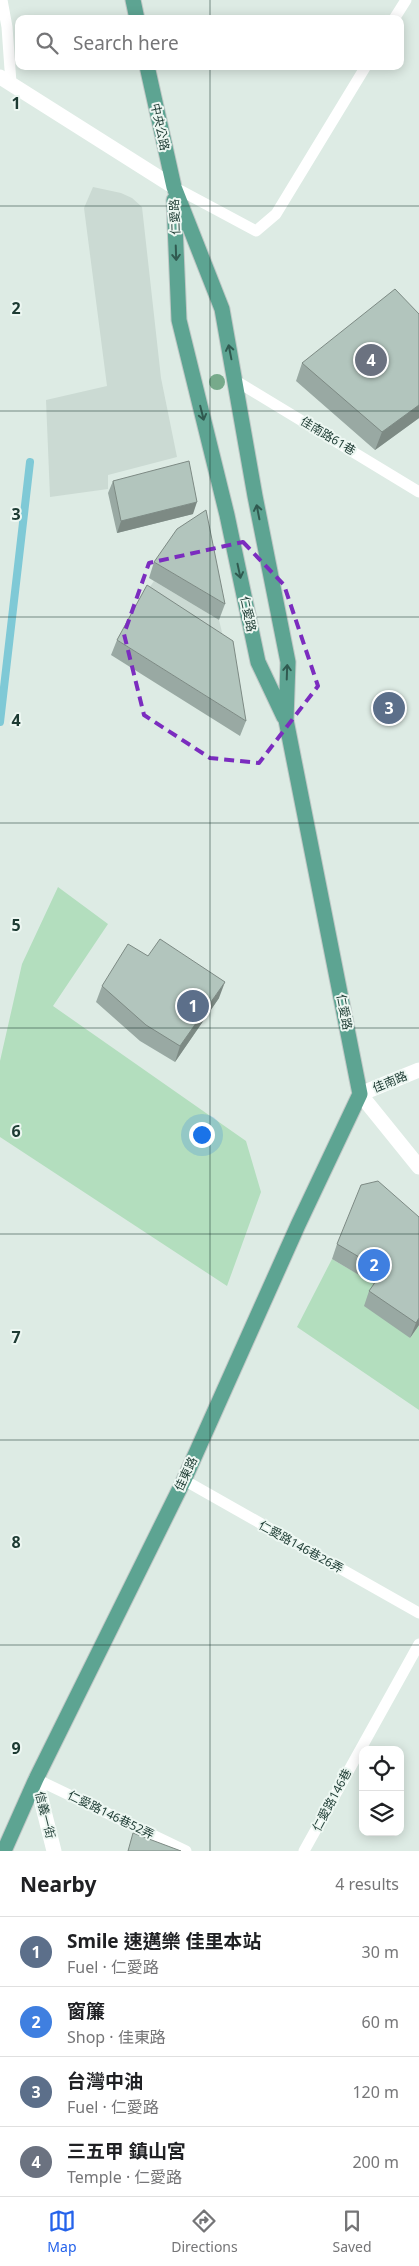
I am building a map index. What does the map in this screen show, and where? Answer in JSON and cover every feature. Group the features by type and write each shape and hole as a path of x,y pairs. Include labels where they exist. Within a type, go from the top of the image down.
{"main road":[{"path":"133,0 136,15"},
{"name":"中央公路","path":"148,70 174,187"},
{"name":"仁愛路","path":"174,187 222,309 236,381 254,496 288,662 286,720 360,1094"},
{"name":"仁愛路","path":"174,187 179,320 227,515 258,662 286,720"},
{"name":"佳東路","path":"4,1851 36,1779 184,1480 298,1225 360,1094"}],"street":[{"path":"6,80 174,187"},
{"name":"佳南路","path":"360,1094 419,1070"},
{"name":"仁愛路","path":"360,1094 419,1167"},
{"name":"信義一街","path":"36,1779 54,1851"}],"lane":[{"path":"2,0 7,27 6,80"},
{"path":"397,15 406,0"},
{"path":"174,187 256,231 276,214 364,70"},
{"name":"佳南路61巷","path":"236,381 419,492"},
{"name":"仁愛路146巷26弄","path":"184,1480 419,1613"},
{"name":"仁愛路146巷","path":"304,1851 419,1644"},
{"name":"仁愛路146巷52弄","path":"36,1779 186,1851"}],"highlighted area":[{"path":"243,542 284,585 318,686 259,763 210,758 144,715 124,634 149,563"}],"shaded area":[{"path":"93,187 121,193 132,198 142,207 161,378 177,457 108,475 108,489 50,497 46,400 107,386 84,208"},
{"path":"154,581 219,620 228,657 141,600"}],"green space":[{"path":"58,887 108,924 53,1006 246,1141 261,1192 227,1286 0,1137 0,1061 22,964"},
{"path":"332,1259 378,1286 410,1338 419,1325 419,1410 297,1327"}],"building":[{"path":"395,289 419,314 419,405 382,432 302,363"},
{"path":"189,461 197,502 121,521 113,481"},
{"path":"206,510 225,604 154,562 177,529"},
{"path":"147,585 233,641 246,721 117,640"},
{"path":"160,939 225,982 180,1046 146,1025 102,986 128,944 148,956"},
{"path":"378,1181 419,1217 419,1318 416,1323 369,1291 383,1271 337,1244 361,1185"},
{"path":"133,1833 181,1851 128,1851"}],"waterway":[{"path":"0,722 30,462"}],"place":[{"name":"三五甲 鎮山宮","path":"371,360"},
{"name":"台灣中油","path":"389,708"},
{"name":"Smile 速邁樂 佳里本站","path":"193,1006"},
{"name":"窗簾","path":"374,1265"}]}
